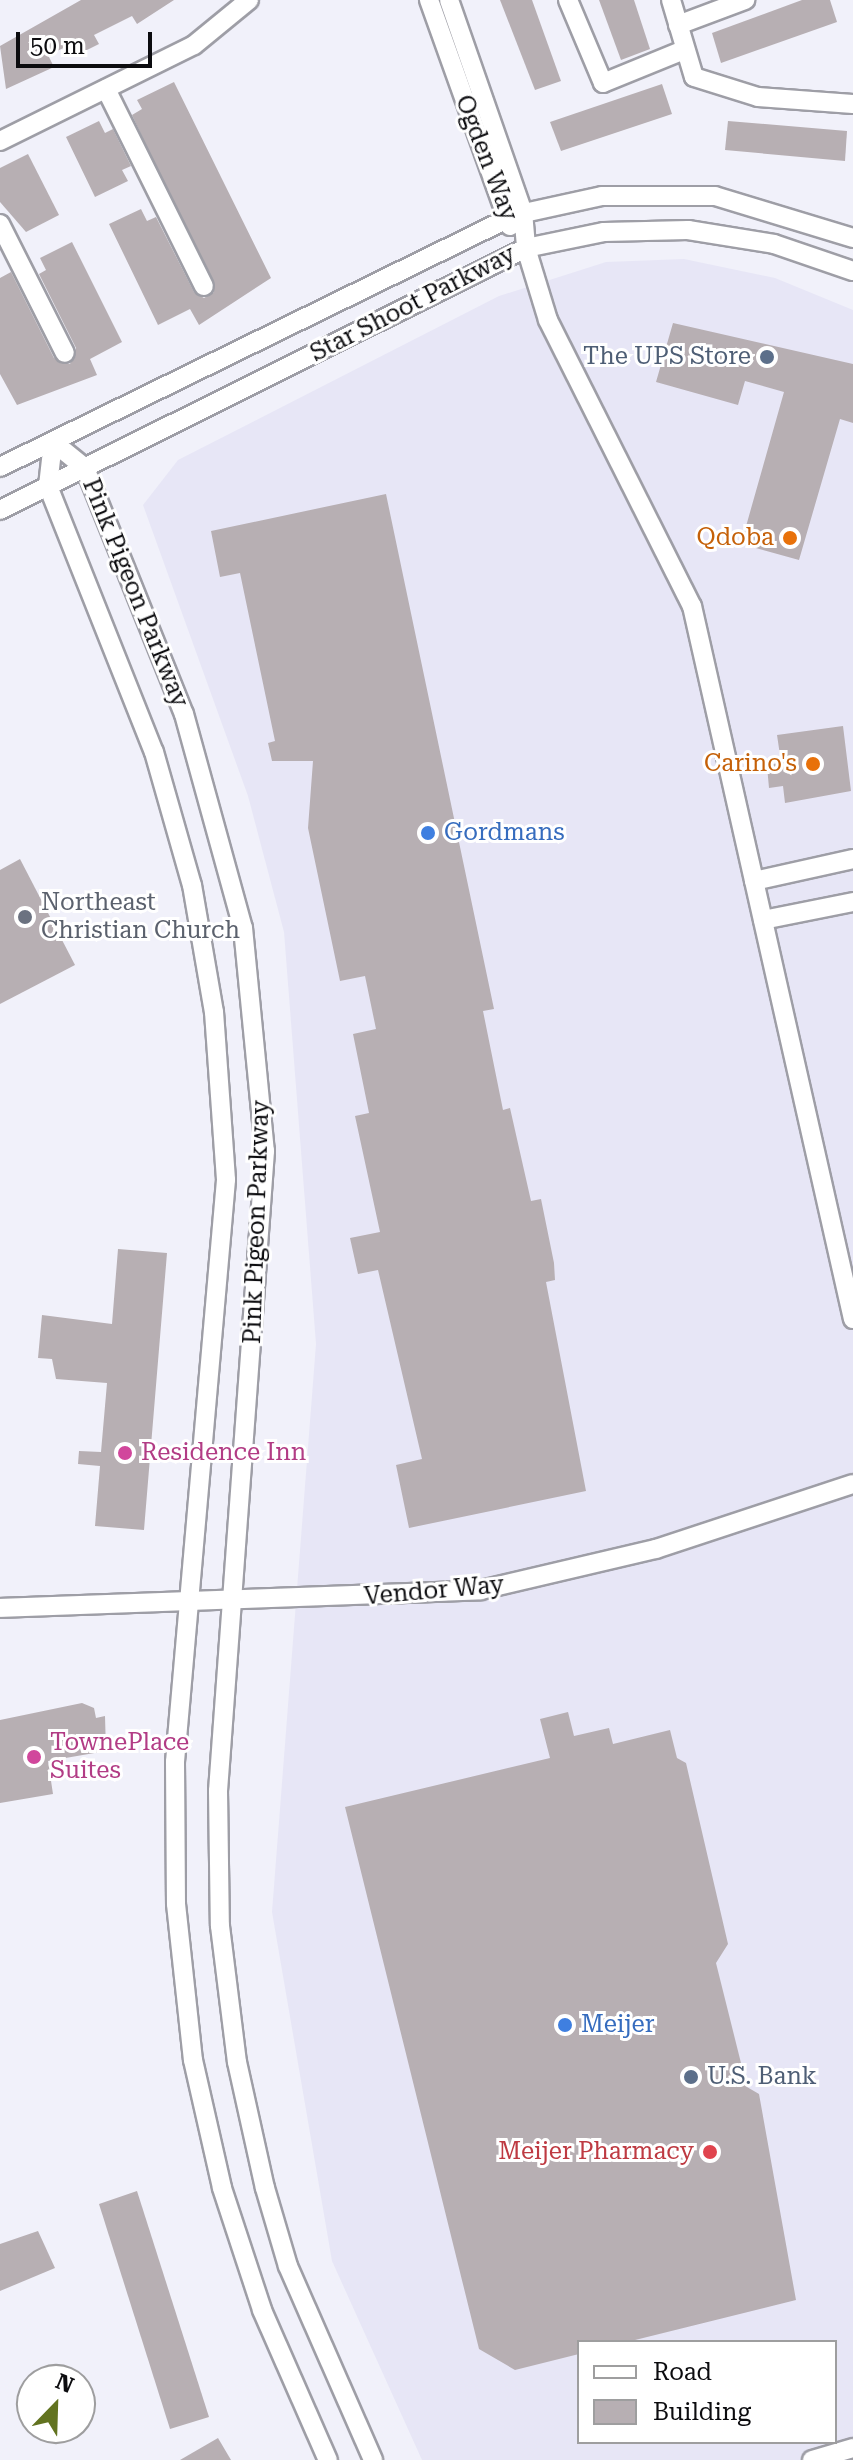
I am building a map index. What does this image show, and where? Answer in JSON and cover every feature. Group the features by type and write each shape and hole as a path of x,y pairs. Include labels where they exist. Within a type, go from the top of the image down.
{"street":[{"path":"0,141 194,45 249,0"},
{"name":"Ogden Way","path":"429,0 514,215 548,320 692,606 853,1319"},
{"name":"Ogden Way","path":"449,0 514,215"},
{"path":"568,0 603,83 684,50"},
{"path":"671,0 694,77 718,90 853,104"},
{"path":"678,25 745,0"},
{"path":"106,89 204,286"},
{"name":"Star Shoot Parkway","path":"0,467 514,215 602,196 715,196 853,238"},
{"path":"0,224 65,353"},
{"name":"Star Shoot Parkway","path":"0,510 526,248 604,232 688,230 774,244 853,271"},
{"name":"Pink Pigeon Parkway","path":"53,442 85,468 210,790 255,1008 265,1151 261,1236 229,1603 218,1860 237,2062 288,2266 373,2460"},
{"name":"Pink Pigeon Parkway","path":"53,442 48,486 154,752 194,897 214,1012 226,1180 188,1604 175,1819 193,2060 242,2258 328,2460"},
{"path":"754,881 853,859"},
{"path":"763,920 853,902"},
{"name":"Vendor Way","path":"0,1608 229,1603 481,1590 559,1577 853,1484"},
{"path":"812,2460 853,2448"}],"shaded area":[{"path":"684,259 775,278 853,310 853,2460 422,2460 332,2261 272,1912 316,1344 284,932 248,796 143,505 178,460 499,296 606,262"}],"building":[{"path":"81,0 174,0 137,24 132,16 94,35 99,44 83,52 77,42 48,55 54,67 6,89 0,46"},
{"path":"500,0 532,0 561,81 535,90"},
{"path":"599,0 634,0 650,49 621,60"},
{"path":"802,0 830,0 837,22 721,63 712,33"},
{"path":"174,82 271,278 199,325 190,309 158,325 109,224 141,209 147,221 156,217 194,292 204,298 214,292 132,115 142,109 137,100"},
{"path":"662,84 672,114 561,151 550,122"},
{"path":"99,121 105,133 113,129 131,166 122,170 128,181 95,197 66,137"},
{"path":"728,121 847,131 845,161 725,150"},
{"path":"28,154 59,215 26,232 0,202 0,168"},
{"path":"72,242 122,342 90,359 97,375 17,405 0,374 0,278 11,272 54,358 70,364 76,348 39,274 46,270 40,258"},
{"path":"673,323 853,364 853,423 840,419 799,560 741,544 784,392 745,381 738,405 656,382"},
{"path":"386,494 494,1009 483,1011 503,1110 510,1108 531,1201 541,1199 554,1263 555,1280 546,1282 586,1491 409,1528 396,1465 422,1459 378,1270 358,1274 350,1238 380,1232 355,1116 369,1113 353,1034 376,1029 365,976 340,981 308,828 313,761 272,761 268,743 275,741 240,573 220,577 211,531"},
{"name":"Carino's","path":"843,726 851,791 785,803 783,786 769,788 767,766 781,762 777,735"},
{"name":"Northeast Christian Church","path":"20,859 75,965 0,1004 0,870"},
{"name":"Residence Inn","path":"118,1249 167,1253 144,1530 95,1526 100,1466 78,1464 79,1451 101,1452 107,1383 56,1379 52,1359 38,1358 42,1315 112,1324"},
{"name":"TownePlace Suites","path":"82,1703 94,1708 96,1718 105,1716 106,1751 48,1761 53,1794 0,1803 0,1720"},
{"name":"Meijer","path":"568,1712 574,1736 609,1728 613,1744 670,1730 677,1758 686,1763 728,1944 716,1963 747,2087 759,2094 796,2300 635,2340 577,2340 577,2354 515,2370 479,2349 345,1807 550,1758 540,1719"},
{"path":"137,2191 209,2417 170,2429 99,2204"},
{"path":"38,2231 55,2268 0,2291 0,2244"},
{"path":"218,2438 231,2460 180,2460"}],"place":[{"name":"The UPS Store","path":"767,357"},
{"name":"Qdoba","path":"790,538"},
{"name":"Carino's","path":"813,764"},
{"name":"Gordmans","path":"428,833"},
{"name":"Northeast Christian Church","path":"25,917"},
{"name":"Residence Inn","path":"125,1453"},
{"name":"TownePlace Suites","path":"34,1757"},
{"name":"Meijer","path":"565,2025"},
{"name":"U.S. Bank","path":"691,2077"},
{"name":"Meijer Pharmacy","path":"710,2152"}]}
